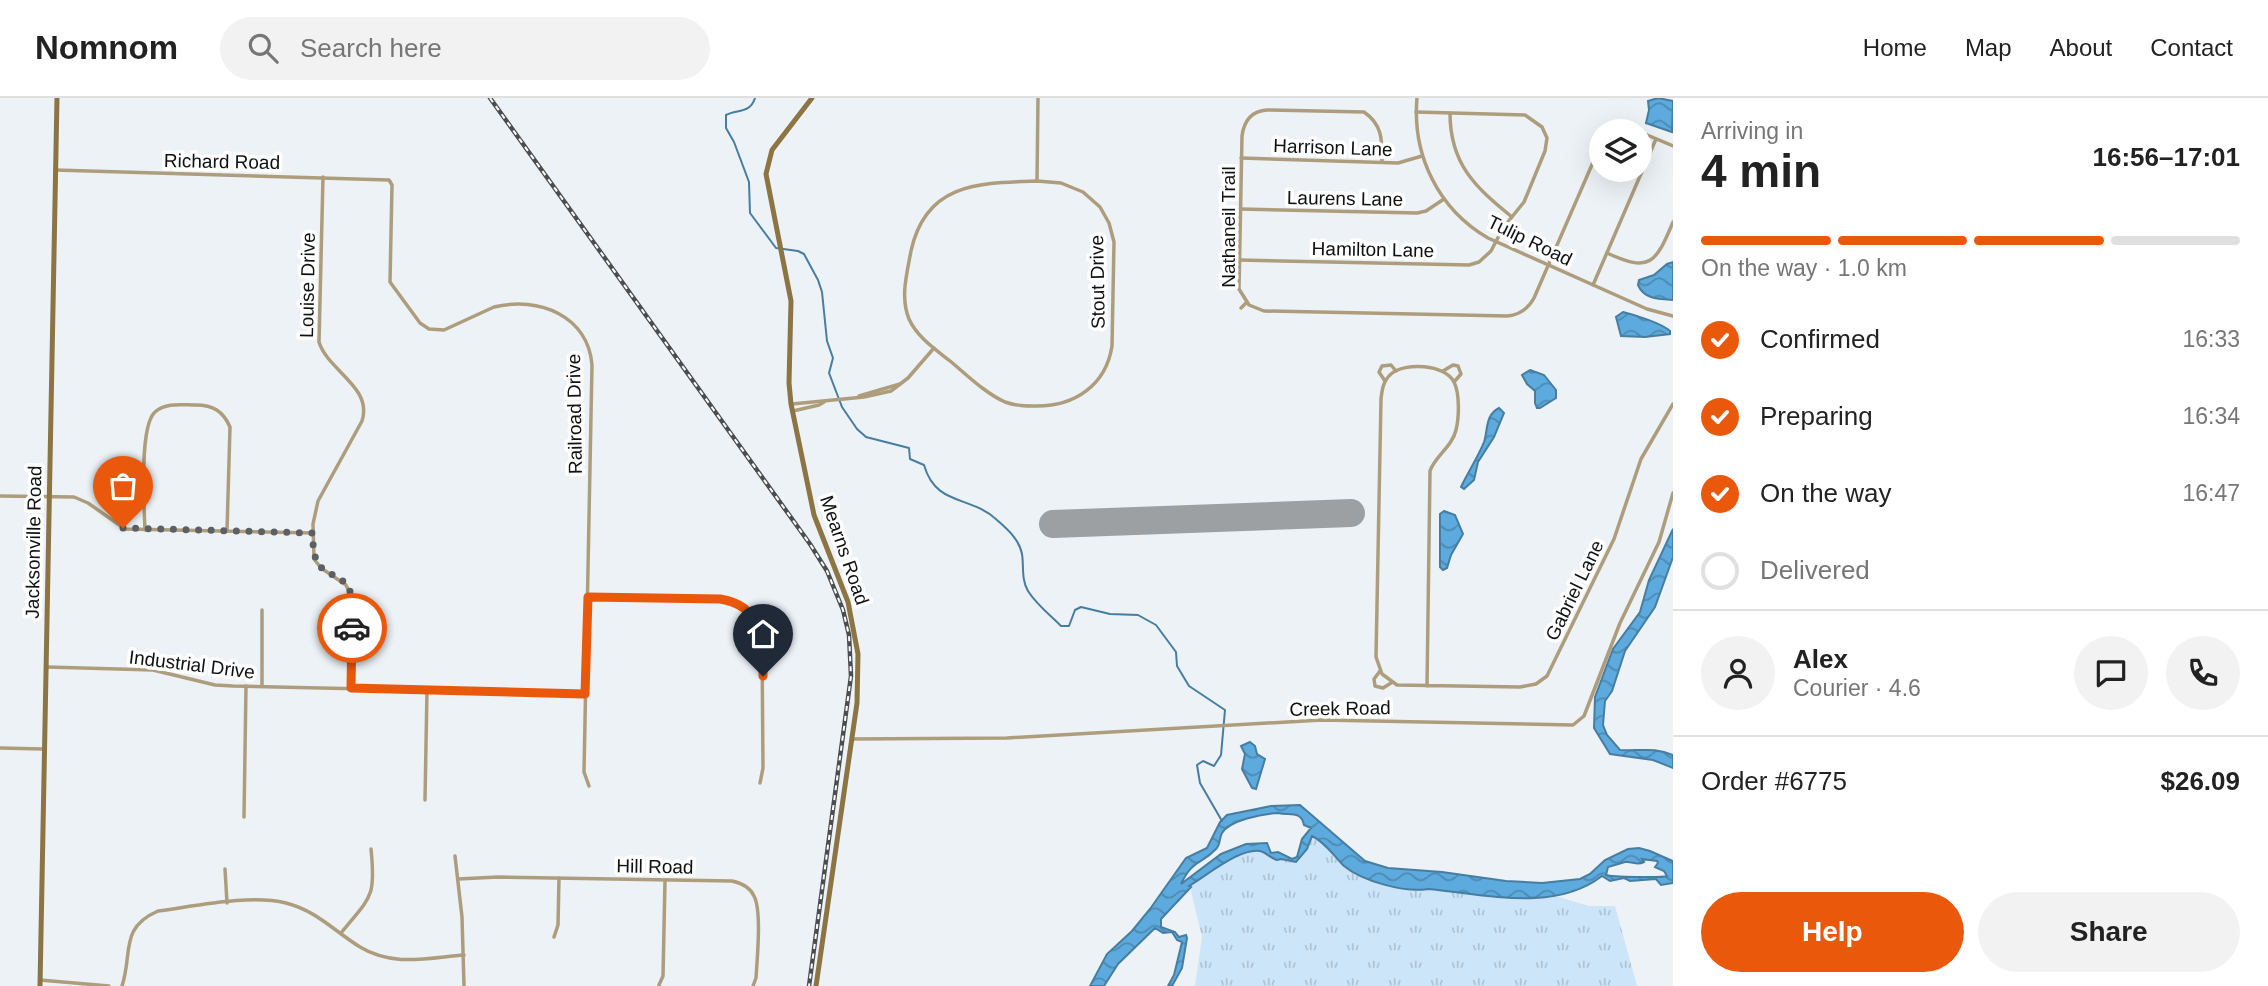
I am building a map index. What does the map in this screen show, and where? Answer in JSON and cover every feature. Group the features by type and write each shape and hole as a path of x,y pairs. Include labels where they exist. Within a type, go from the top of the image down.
{"street":[{"name":"Jacksonville Road","path":"40,983 57,98"},
{"name":"Mearns Road","path":"812,98 771,152 767,163 767,183 791,301 789,383 792,407 814,515 848,602 855,632 859,679 816,986"},
{"path":"1037,181 1038,98"},
{"name":"Tulip Road","path":"1417,98 1417,130 1422,156 1431,178 1444,198 1465,221 1497,242 1647,309 1673,316"},
{"path":"1244,114 1249,118 1258,111 1268,110 1364,112 1375,121 1381,132 1382,162"},
{"name":"Hamilton Lane","path":"1239,260 1469,265 1487,257 1503,228 1524,202 1545,151 1546,138 1542,127 1525,115 1416,112"},
{"path":"1450,113 1452,141 1466,173 1479,189 1512,217"},
{"name":"Nathaneil Trail","path":"1249,118 1242,132 1239,289 1247,302 1264,312 1511,316 1529,307 1589,171"},
{"path":"1652,137 1673,146"},
{"path":"1593,285 1656,139"},
{"name":"Harrison Lane","path":"1241,158 1401,163 1422,156"},
{"name":"Richard Road","path":"55,170 388,180"},
{"name":"Louise Drive","path":"313,533 316,506 362,421 364,408 358,391 324,354 319,342 323,177"},
{"name":"Railroad Drive","path":"388,180 392,185 390,282 420,323 429,329 444,330 495,307 538,306 555,310 568,318 586,340 592,365 584,772 589,786"},
{"name":"Stout Drive","path":"1037,181 1061,183 1083,192 1100,207 1111,227 1114,242 1112,346 1103,373 1091,388 1068,401 1053,405 1020,405 1003,401 989,393 934,348 909,319 905,300 913,245 921,223 938,203 968,186 984,182 1037,181"},
{"name":"Laurens Lane","path":"1240,209 1417,213 1426,211 1444,198"},
{"path":"1607,253 1629,263 1647,262 1659,252 1673,222"},
{"path":"1241,308 1247,302"},
{"path":"792,407 819,405 850,397 881,395 901,384 934,348"},
{"path":"1385,382 1379,372 1382,366 1391,365 1396,371"},
{"path":"1380,671 1374,679 1375,686 1383,688 1391,682 1380,671 1376,657 1381,399 1385,382 1396,371 1411,368 1443,371 1458,366 1461,374 1454,382"},
{"path":"1427,686 1430,471 1455,434 1457,397 1454,382 1443,371"},
{"name":"Gabriel Lane","path":"1391,682 1397,685 1527,687 1547,676 1614,539 1642,459 1673,404"},
{"path":"145,530 148,421 156,411 166,406 206,405 221,413 227,420 230,431 228,531"},
{"name":"Creek Road","path":"852,739 1007,738 1322,720 1563,726 1576,724 1584,716 1615,634 1655,553 1673,493"},
{"path":"0,496 79,499 120,527 145,530 313,533 313,555 318,565 343,582 351,596 351,688"},
{"path":"588,597 720,599 735,603 750,614 757,624 762,643 764,768 760,783"},
{"path":"262,610 262,686"},
{"name":"Industrial Drive","path":"46,667 153,670 215,685 246,687 585,694"},
{"path":"244,817 246,687"},
{"path":"425,800 427,690"},
{"path":"0,748 45,749"},
{"path":"341,933 373,890 371,849"},
{"path":"455,856 464,986"},
{"path":"225,869 227,903"},
{"path":"554,937 558,925 559,878"},
{"name":"Hill Road","path":"458,879 559,878 741,883 752,892 758,912 756,978 753,986"},
{"path":"659,985 663,976 664,880"},
{"path":"122,986 131,934 142,919 159,911 261,900 286,903 313,913 360,947 388,958 419,960 464,956"},
{"path":"40,983 110,986"}],"green space":[{"path":"1312,834 1379,879 1548,894 1589,906 1615,906 1637,986 1195,986 1202,937 1189,883 1222,859 1257,848 1295,861"}],"water":[{"path":"1658,98 1673,101 1672,132 1652,125 1652,119 1647,119 1648,101"},
{"path":"1673,262 1673,300 1652,297 1641,290 1639,280 1654,275"},
{"path":"1623,312 1661,325 1670,331 1670,334 1621,336 1616,317"},
{"path":"1530,370 1544,375 1556,390 1556,398 1540,408 1537,408 1535,403 1535,391 1522,375"},
{"path":"1499,408 1504,413 1494,437 1478,462 1474,480 1464,489 1461,487 1484,442 1489,419"},
{"path":"1444,511 1455,515 1463,534 1447,568 1443,570 1440,567 1440,514"},
{"path":"1673,529 1673,557 1655,607 1625,651 1612,691 1605,701 1603,725 1607,735 1620,750 1654,750 1673,755 1673,768 1653,760 1610,754 1594,728 1595,697 1613,649 1640,612 1649,580"},
{"path":"1250,742 1255,746 1257,754 1265,759 1256,789 1252,788 1242,769 1245,754 1241,746"},
{"path":"1300,805 1365,861 1388,868 1542,883 1580,879 1605,860 1628,849 1639,848 1673,861 1673,883 1661,885 1656,879 1630,881 1624,878 1610,881 1602,876 1583,887 1541,898 1495,897 1408,889 1361,876 1344,866 1312,836 1307,849 1296,862 1277,860 1263,852 1246,853 1189,886 1191,887 1161,919 1161,927 1175,932 1179,937 1186,935 1187,938 1182,968 1172,986 1168,986 1174,975 1182,942 1177,940 1172,932 1163,933 1155,928 1118,964 1104,986 1090,986 1107,954 1132,931 1186,858 1207,848 1220,822 1227,815 1271,806","holes":["1278,813 1297,815 1304,825 1311,828 1302,839 1297,857 1292,859 1278,852 1271,853 1267,843 1246,844 1221,854 1181,884 1193,866 1218,847 1226,828 1247,818","1642,859 1657,861 1655,867 1664,871 1667,876 1606,875 1608,867 1625,862 1641,863 1644,862"]}],"waterway":[{"path":"755,98 747,109 726,115 726,128 749,182 750,213 776,248 804,254 818,280 822,292 827,341 833,358 829,373 842,407 866,437 909,448 910,459 924,465 937,488 955,499 987,512 1009,531 1021,549 1028,591 1061,626 1069,626 1075,610 1081,607 1110,614 1138,615 1156,625 1176,652 1177,666 1189,686 1225,710 1221,755 1214,766 1203,761 1197,765 1200,783 1222,821"}],"runway":[{"path":"1053,524 1351,513"}],"railway":[{"path":"490,98 810,544 827,571 843,610 849,635 851,676 809,986"}],"way so far":[{"path":"123,528 313,533 312,549 318,565 343,582 349,591 352,602 352,628"}],"route":[{"path":"352,628 351,688 585,694 588,597 720,599 744,608 757,624 761,633 763,676"}]}
